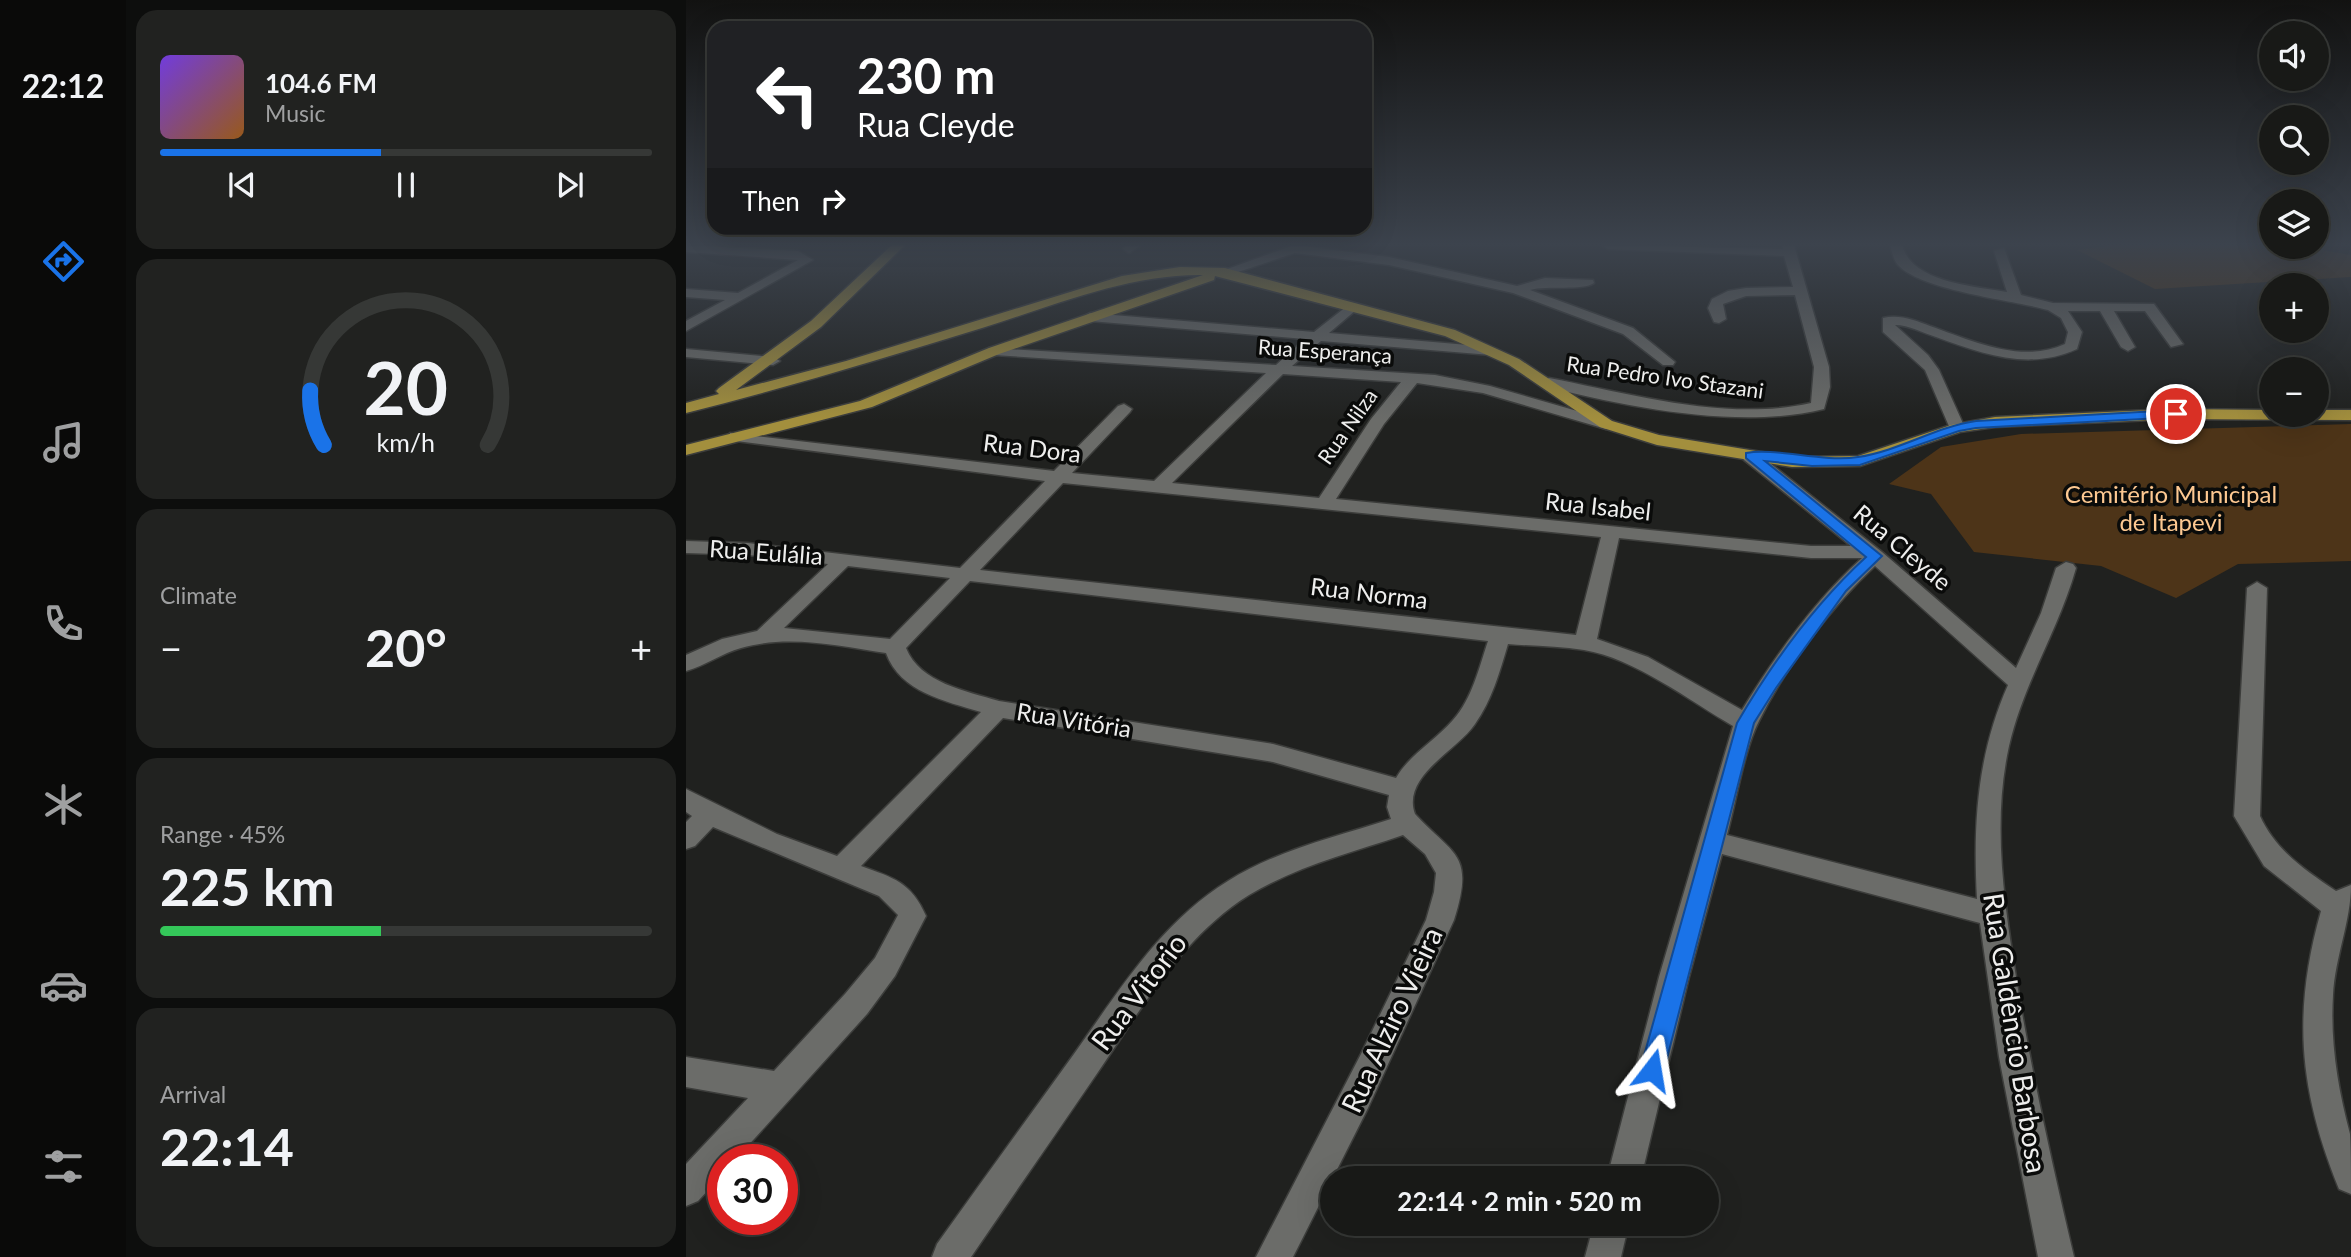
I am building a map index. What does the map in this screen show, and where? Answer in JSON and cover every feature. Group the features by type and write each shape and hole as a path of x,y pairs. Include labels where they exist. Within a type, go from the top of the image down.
{"main road":[{"path":"704,403 773,360 838,304"},
{"path":"686,408 798,378 1044,304"},
{"path":"686,450 866,404 994,351 1130,304"},
{"path":"1339,304 1426,325 1491,351 1549,383 1564,397 1606,424 1657,440 1750,456 1818,463 1860,461 1957,428 2031,419 2176,414 2351,415"},
{"path":"773,360 773,372 798,378"}],"street":[{"path":"686,327 730,304"},
{"path":"1554,304 1628,331 1668,362"},
{"path":"1716,304 1715,308 1719,318"},
{"name":"Rua Pedro Ivo Stazani","path":"1549,383 1687,406 1753,412 1803,412 1818,406 1823,379 1806,304"},
{"path":"2041,304 2053,307 2153,308 2176,344"},
{"path":"2104,306 2128,346"},
{"path":"1159,486 1278,370 1351,307"},
{"path":"1957,428 1932,370 1923,358 1888,329 1888,321 1913,324 1999,352 2038,355 2066,350 2076,339 2072,324 2053,307"},
{"path":"1090,317 1491,351"},
{"name":"Rua Esperança","path":"994,351 1413,378 1485,388 1606,424"},
{"path":"686,353 773,360"},
{"name":"Rua Nilza","path":"1323,505 1377,422 1413,378"},
{"path":"686,664 734,643 764,636 823,637 895,647 1124,409"},
{"name":"Rua Dora","path":"736,436 1058,477 1323,505"},
{"path":"686,444 717,441"},
{"name":"Rua Cleyde","path":"1750,456 1871,554 2018,682"},
{"name":"Rua Isabel","path":"1323,505 1811,552 1871,554"},
{"path":"1586,643 1611,532"},
{"name":"Rua Eulália","path":"686,547 748,549 967,574"},
{"path":"1627,1166 1675,977 1746,723 1769,684 1840,588 1871,554"},
{"path":"764,636 845,559"},
{"name":"Rua Galdêncio Barbosa","path":"2056,1257 2013,1052 1991,914 1992,783 1997,747 2018,682 2061,589 2066,568"},
{"name":"Rua Norma","path":"967,574 1500,636 1586,643 1640,662 1746,723"},
{"path":"2257,589 2247,816 2257,842 2282,868 2344,901 2325,946 2318,995 2318,1058 2332,1130 2351,1177"},
{"path":"1406,824 1400,807 1402,789 1422,764 1466,719 1488,673 1500,636"},
{"name":"Rua Vitória","path":"895,647 901,663 914,677 953,695 998,709 1273,753 1402,789"},
{"path":"841,869 998,709"},
{"path":"686,799 709,814 889,888 906,902 912,916 885,967 856,1004 686,1189"},
{"path":"686,839 709,814"},
{"name":"Rua Vitorio","path":"950,1257 1132,998 1172,944 1202,913 1240,887 1283,866 1406,824"},
{"name":"Rua Alziro Vieira","path":"1274,1257 1377,1058 1438,924 1448,891 1451,868 1442,852 1406,824"},
{"path":"1714,842 1991,914"},
{"path":"686,1072 779,1087"},
{"path":"1603,1257 1609,1236"}],"green space":[{"name":"Cemitério Municipal de Itapevi","path":"2351,424 2351,561 2238,564 2176,598 2101,566 1974,552 1931,494 1889,484 1941,447 2021,434 2329,427 2329,425"}],"route":[{"path":"1652,1070 1675,977 1746,723 1769,684 1840,588 1875,556 1750,456 1812,463 1860,461 1957,428 1996,422 2176,414"}]}
